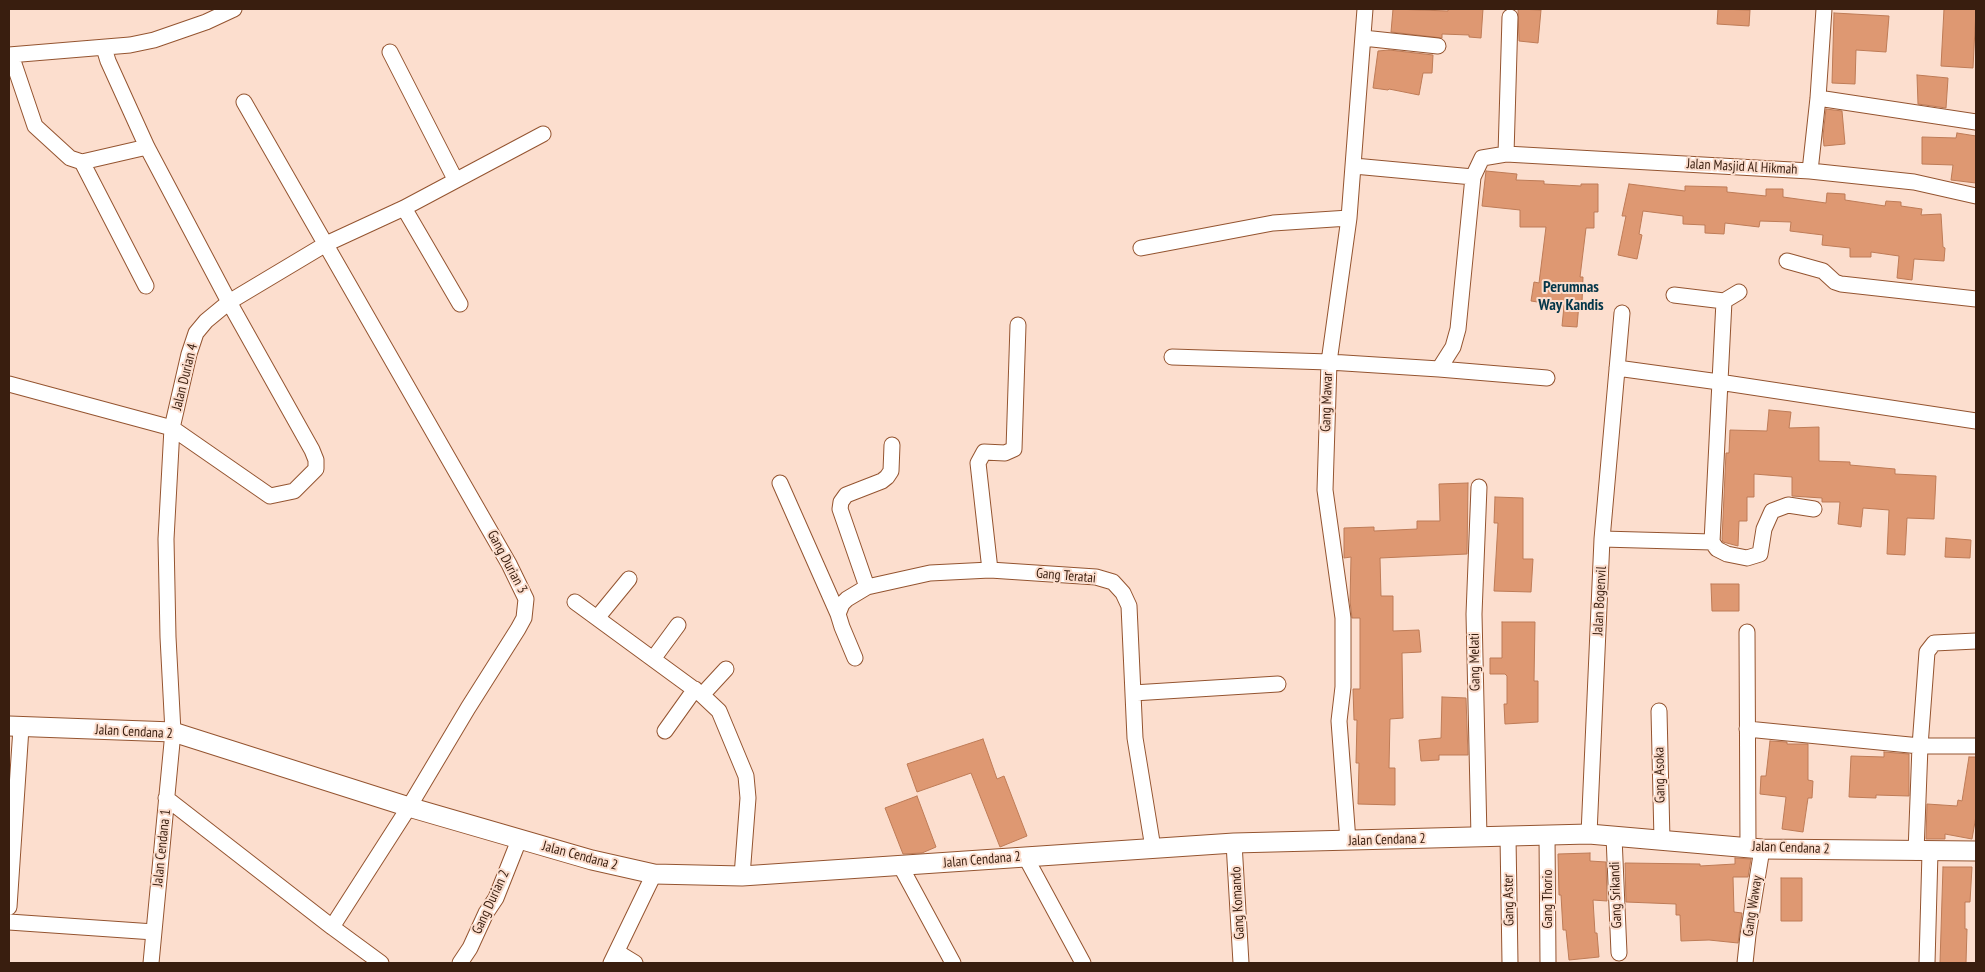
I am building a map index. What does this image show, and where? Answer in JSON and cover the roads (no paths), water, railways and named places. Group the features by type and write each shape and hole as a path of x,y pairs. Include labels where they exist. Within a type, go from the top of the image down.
{"street":[{"path":"147,147 82,162 70,158 35,126 10,55 130,45 162,38 206,22 234,9"},
{"name":"Gang Mawar","path":"1348,841 1339,721 1342,686 1342,618 1324,490 1329,362 1349,218 1365,9"},
{"path":"1810,171 1818,98 1824,9"},
{"path":"1506,154 1510,17"},
{"path":"1363,38 1438,46"},
{"path":"9,384 172,428 270,496 294,492 316,469 316,460 312,450 229,302 147,147 108,61 104,48"},
{"path":"390,52 455,179"},
{"path":"1818,98 1976,122"},
{"name":"Gang Durian 3","path":"244,102 509,564 526,599 524,618 518,630 473,700 409,807 332,927"},
{"name":"Jalan Durian 4","path":"173,732 168,637 166,539 172,428 189,354 196,333 206,321 229,302 326,244 404,208 455,179 543,134"},
{"name":"Jalan Masjid Al Hikmah","path":"1440,369 1453,347 1458,328 1473,177 1482,158 1506,154 1810,171 1914,182 1976,196"},
{"path":"82,162 146,286"},
{"path":"1354,166 1473,177"},
{"path":"404,208 460,304"},
{"path":"1141,248 1274,223 1349,218"},
{"path":"1787,261 1823,271 1835,282 1841,284 1976,299"},
{"path":"1674,295 1724,301 1739,292"},
{"path":"1712,542 1724,301"},
{"name":"Jalan Bogenvil","path":"1588,834 1602,539 1622,313"},
{"path":"990,570 978,462 984,452 1006,453 1014,449 1018,325"},
{"path":"1172,357 1329,362 1547,378"},
{"path":"1617,368 1976,421"},
{"path":"867,587 840,509 841,502 846,496 882,481 887,477 891,471 892,445"},
{"path":"780,483 838,614 855,658"},
{"name":"Gang Melati","path":"1479,487 1474,614 1480,837"},
{"path":"1602,539 1712,542 1727,554 1747,558 1760,554 1764,529 1772,511 1788,505 1814,509"},
{"name":"Gang Teratai","path":"838,614 842,604 847,599 867,587 930,573 990,570 1096,578 1113,582 1123,593 1129,606 1135,738 1154,848"},
{"path":"597,618 630,579"},
{"path":"575,602 698,692 719,711 746,776 748,798 742,876"},
{"path":"653,659 678,625"},
{"name":"Gang Waway","path":"1745,963 1755,848 1747,729 1747,632"},
{"path":"1927,963 1920,746 1928,652 1930,646 1934,643 1976,641"},
{"path":"665,731 698,692 726,669"},
{"path":"1133,694 1278,684"},
{"name":"Gang Asoka","path":"1659,711 1662,840"},
{"path":"9,907 15,727"},
{"name":"Jalan Cendana 2","path":"15,727 173,732 519,840 592,860 654,874 742,876 901,867 1025,856 1234,843 1588,834 1755,848 1923,852 1976,851"},
{"path":"1747,729 1920,746 1976,746"},
{"name":"Jalan Cendana 1","path":"151,963 173,732"},
{"path":"166,798 381,963"},
{"name":"Gang Thorio","path":"1547,835 1548,963"},
{"name":"Gang Aster","path":"1508,837 1510,963"},
{"name":"Gang Srikandi","path":"1614,837 1619,953"},
{"name":"Gang Durian 2","path":"460,963 496,898 519,840"},
{"name":"Gang Komando","path":"1234,843 1241,963"},
{"path":"1025,856 1083,963"},
{"path":"901,867 949,962"},
{"path":"635,963 614,958 654,874"},
{"path":"9,922 154,932"}],"district":[{"name":"Perumnas Way Kandis","path":"1571,296"}]}
